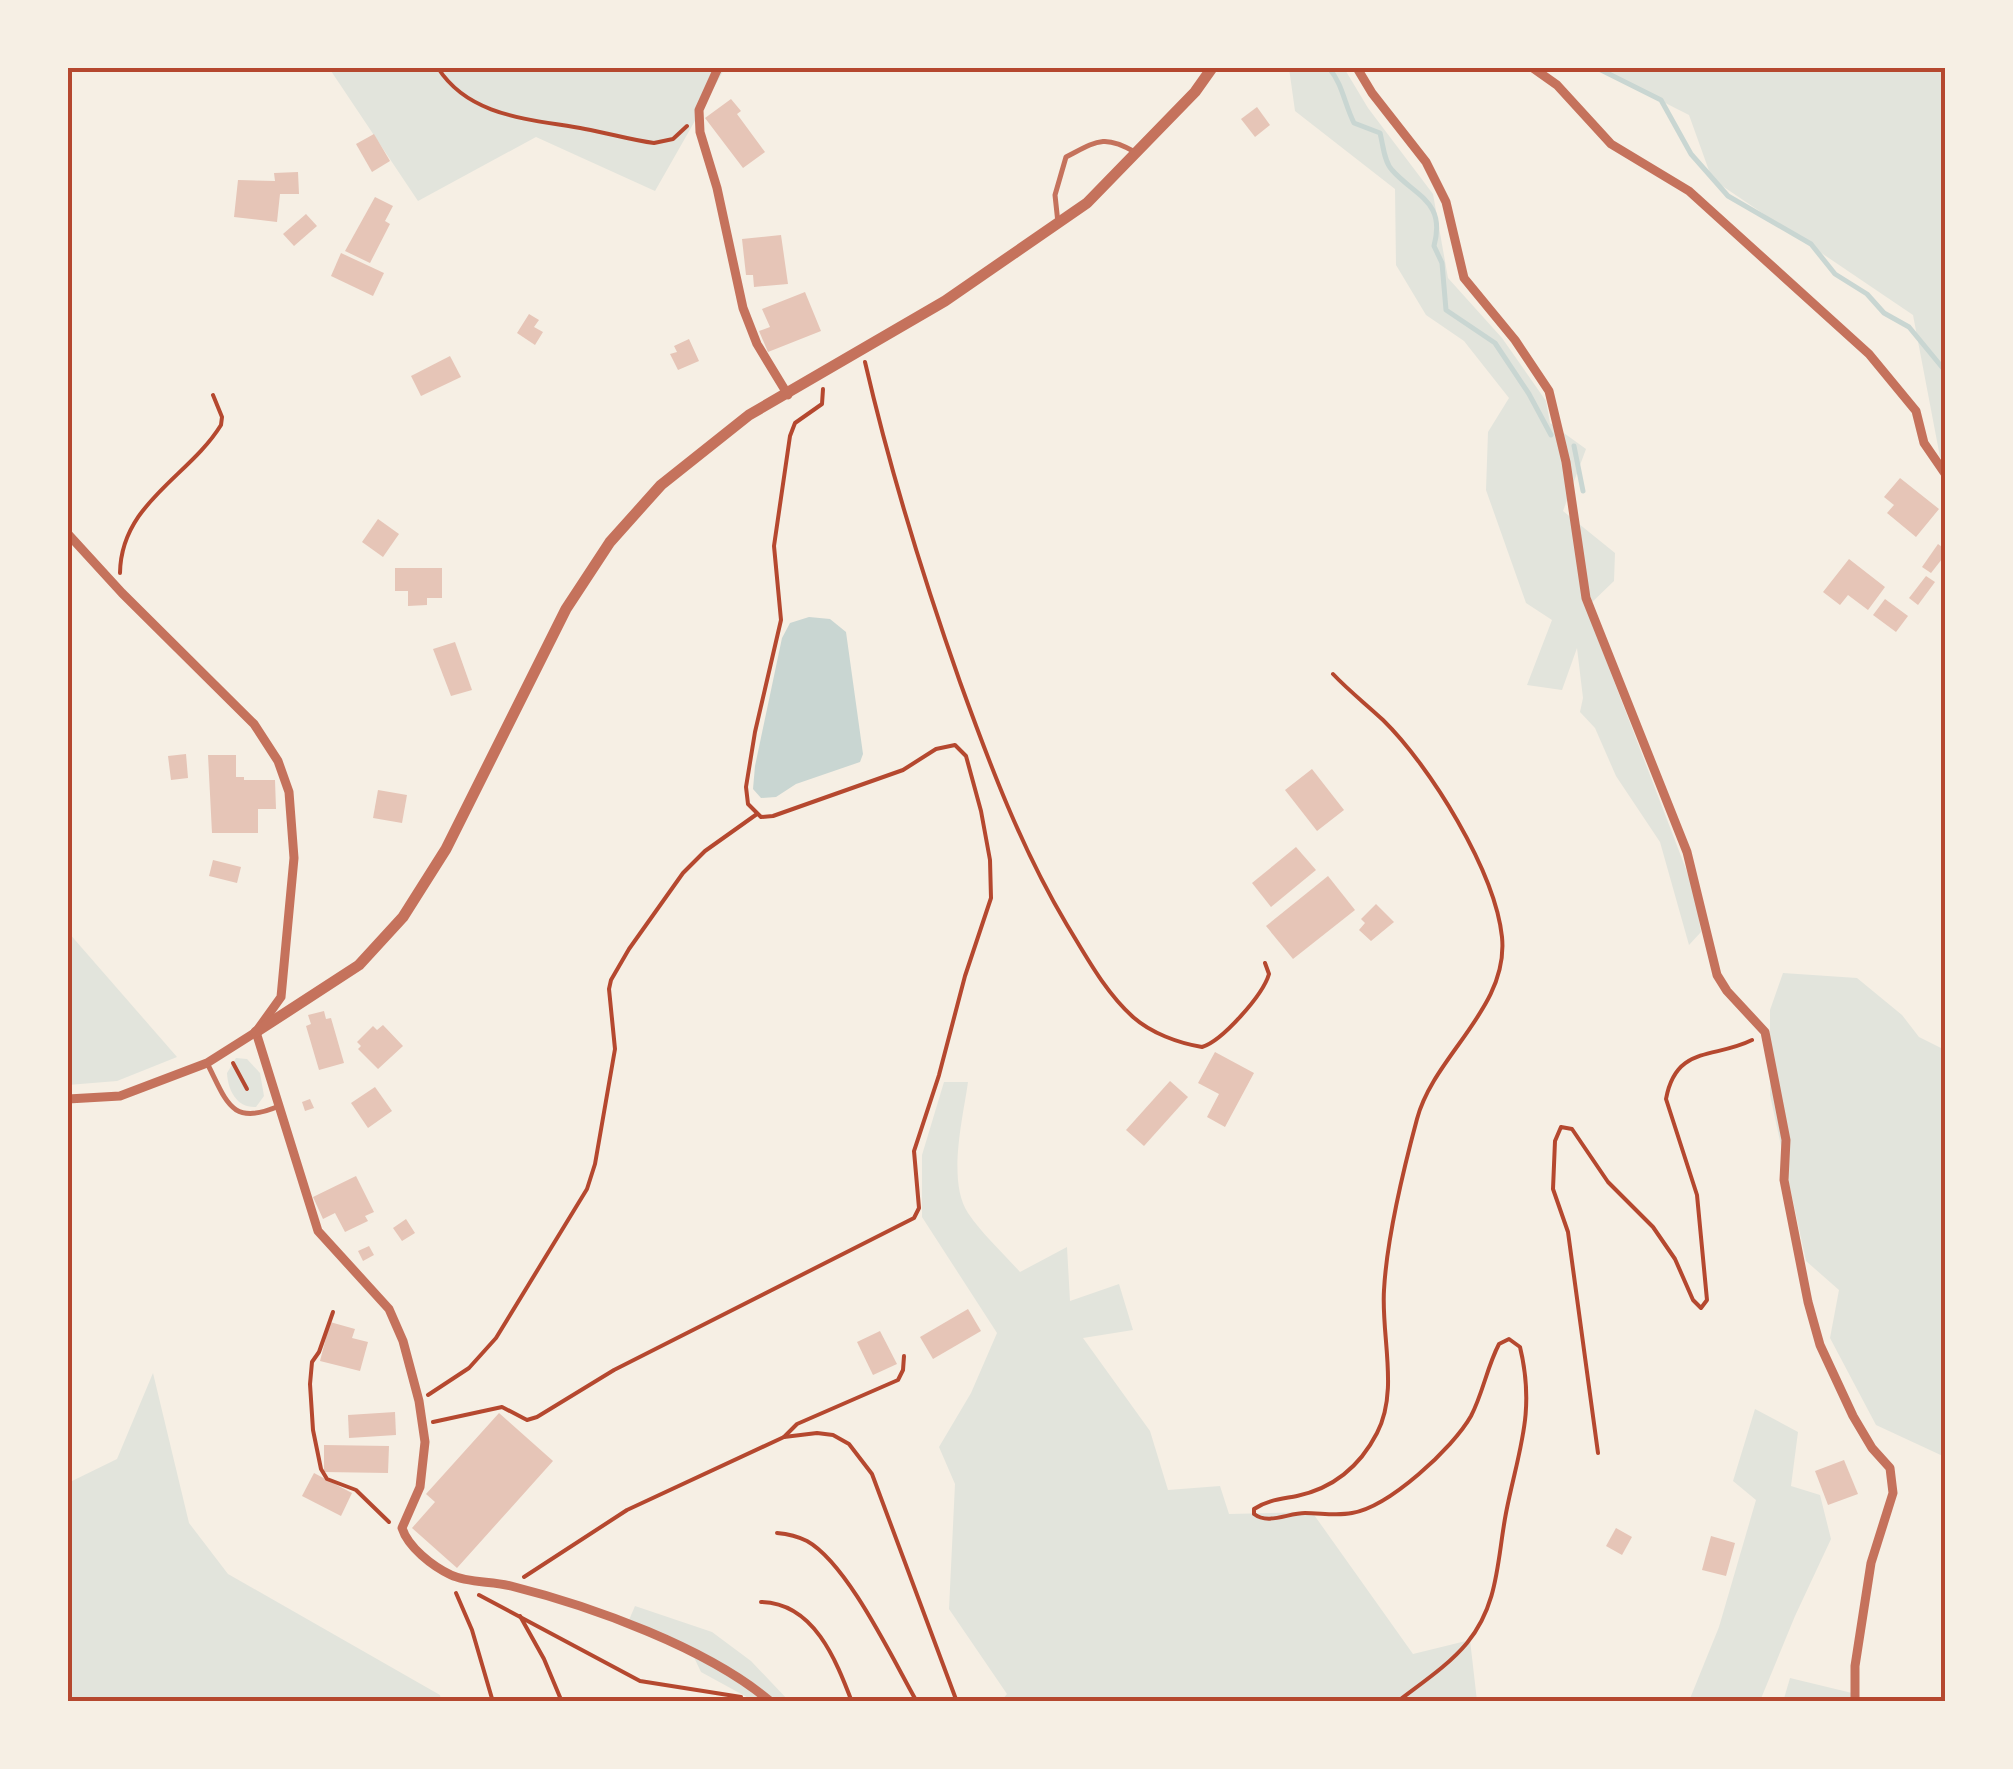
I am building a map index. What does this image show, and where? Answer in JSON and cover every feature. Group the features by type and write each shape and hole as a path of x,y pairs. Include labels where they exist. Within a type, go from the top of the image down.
{"street":[{"path":"718,68 699,110 700,132 743,308 763,355 788,395"},
{"path":"68,1099 120,1096 207,1063 359,965 403,917 446,849 566,609 610,542 661,485 749,415 945,301 1087,203 1138,154 1212,68"},
{"path":"1357,68 1426,162 1446,202 1464,278 1516,340 1549,391 1566,462 1586,598 1686,852 1717,975 1765,1032 1786,1140 1784,1180 1820,1345 1852,1416 1890,1468 1893,1493 1870,1562 1855,1666 1855,1702"},
{"path":"1534,68 1557,85 1611,144 1690,191 1869,354 1916,411 1924,443 1946,476"},
{"path":"68,534 254,724 278,760 290,792 294,858 281,997 256,1032"},
{"path":"256,1032 318,1231 388,1309 403,1342 425,1442 420,1487 402,1528 406,1539 452,1576 513,1586 634,1626 688,1651 770,1701"}],"lane":[{"path":"1058,224 1054,194 1066,158 1100,140 1115,140 1138,154"},
{"path":"207,1063 223,1096 236,1110 259,1115 280,1105"}],"path":[{"path":"438,68 466,97 489,110 644,142 673,138 699,110"},
{"path":"862,347 892,470 933,604 980,735 1047,891 1092,966 1134,1018 1172,1040 1202,1047 1221,1036 1259,994 1269,974 1266,963"},
{"path":"756,814 748,804 746,787 781,620 774,546 795,423 822,404 824,396 818,373"},
{"path":"122,593 121,557 132,528 152,500 221,425 213,394"},
{"path":"1333,674 1407,748 1450,810 1486,883 1502,936 1502,956 1488,998 1431,1081 1417,1117 1387,1263 1384,1309 1388,1389 1382,1423 1370,1446 1334,1483 1254,1509 1254,1514 1266,1520 1293,1514 1352,1514 1375,1505 1459,1434 1477,1402 1499,1344 1509,1340 1520,1347 1526,1401 1524,1442 1508,1506 1496,1588 1467,1642 1396,1702"},
{"path":"419,1401 469,1368 496,1338 588,1189 614,1049 609,989 618,968 696,858 756,814 773,816 903,770 946,746 961,747 988,840 991,898 914,1151 919,1208 914,1218 614,1370 536,1417 528,1420 502,1407 423,1424"},
{"path":"1598,1452 1568,1232 1553,1189 1555,1141 1561,1127 1572,1129 1608,1182 1653,1227 1701,1308 1707,1300 1697,1195 1666,1099 1669,1085 1684,1062 1746,1043 1765,1032"},
{"path":"226,1051 247,1089"},
{"path":"334,1312 312,1362 310,1384 313,1430 323,1476 356,1490 394,1526 402,1528"},
{"path":"784,1437 797,1424 898,1380 904,1356"},
{"path":"513,1586 626,1510 784,1437 817,1433 833,1436 849,1444 872,1474 958,1702"},
{"path":"777,1534 806,1541 832,1565 878,1632 917,1702"},
{"path":"452,1576 493,1702"},
{"path":"468,1579 486,1600 640,1681 770,1701"},
{"path":"762,1602 788,1606 812,1626 834,1660 852,1702"},
{"path":"520,1616 562,1702"}],"shaded area":[{"path":"329,68 725,68 655,191 536,137 418,201"},
{"path":"1289,68 1344,68 1368,108 1433,194 1448,278 1502,338 1546,401 1550,423 1586,449 1563,511 1615,553 1614,581 1586,608 1694,890 1701,932 1689,945 1660,842 1616,776 1595,728 1580,712 1583,698 1577,648 1562,690 1527,685 1552,620 1526,603 1486,490 1488,432 1509,398 1464,341 1426,315 1396,265 1395,189 1295,111"},
{"path":"1596,68 1945,68 1945,463 1940,457 1913,315 1712,179 1689,115"},
{"path":"809,617 830,619 846,632 863,754 860,762 796,784 776,797 761,798 753,789 755,766 782,638 790,623"},
{"path":"68,932 177,1057 117,1081 68,1085"},
{"path":"1783,973 1857,978 1902,1015 1919,1037 1945,1050 1945,1457 1876,1425 1830,1338 1839,1290 1806,1261 1770,1095 1770,1010"},
{"path":"236,1058 247,1059 260,1073 264,1096 256,1107 244,1105 229,1086 227,1073"},
{"path":"944,1082 968,1082 958,1149 958,1184 968,1213 980,1228 1020,1272 1067,1247 1070,1301 1119,1284 1133,1330 1083,1338 1150,1431 1168,1490 1220,1486 1229,1514 1312,1512 1413,1654 1470,1640 1477,1701 1001,1701 1007,1694 949,1609 955,1484 939,1447 971,1393 997,1333 922,1217 922,1155"},
{"path":"153,1373 189,1523 228,1574 440,1695 441,1701 68,1701 68,1483 117,1459"},
{"path":"1755,1409 1798,1432 1791,1486 1820,1495 1831,1539 1760,1701 1689,1701 1719,1627 1756,1500 1733,1481"},
{"path":"635,1606 712,1632 751,1661 789,1701 754,1701 701,1672 691,1651 629,1620"},
{"path":"1790,1678 1852,1693 1851,1701 1783,1702"}],"building":[{"path":"731,99 741,111 737,114 765,152 743,168 705,118"},
{"path":"1257,107 1270,125 1255,137 1241,119"},
{"path":"374,134 390,161 372,172 356,144"},
{"path":"298,172 299,194 280,194 277,222 234,217 238,180 275,181 274,173"},
{"path":"375,197 393,206 385,221 390,224 370,263 345,251"},
{"path":"306,214 317,226 294,246 283,234"},
{"path":"781,235 788,284 754,287 753,275 746,275 742,239"},
{"path":"341,253 384,273 373,296 331,276"},
{"path":"805,292 821,331 768,352 759,331 770,327 762,309"},
{"path":"529,314 539,320 534,327 543,332 535,345 517,333"},
{"path":"689,339 699,361 678,370 670,354 677,352 674,346"},
{"path":"450,356 461,377 421,396 411,376"},
{"path":"1900,478 1939,509 1916,537 1887,513 1894,505 1884,497"},
{"path":"378,519 399,534 383,557 362,542"},
{"path":"1938,544 1946,554 1931,573 1922,567"},
{"path":"1849,559 1885,587 1868,610 1848,595 1840,605 1823,592"},
{"path":"395,568 442,568 442,598 427,598 427,605 408,606 408,591 395,591"},
{"path":"1926,576 1935,582 1918,605 1909,598"},
{"path":"1885,599 1908,616 1896,632 1873,615"},
{"path":"455,642 472,690 451,696 433,649"},
{"path":"186,754 188,778 171,780 168,756"},
{"path":"208,755 236,755 236,777 244,780 275,780 276,809 258,809 258,833 212,833"},
{"path":"1312,769 1344,810 1317,831 1285,790"},
{"path":"378,790 407,795 402,823 373,818"},
{"path":"1296,847 1316,870 1271,907 1252,883"},
{"path":"213,860 241,867 237,883 209,876"},
{"path":"1328,876 1355,910 1293,959 1266,926"},
{"path":"1376,904 1394,922 1371,941 1359,930 1365,923 1361,919"},
{"path":"324,1011 326,1019 331,1018 344,1063 319,1070 306,1026 311,1024 308,1015"},
{"path":"383,1025 403,1046 378,1069 358,1049 361,1046 357,1042 373,1026 377,1030"},
{"path":"1215,1052 1254,1073 1225,1127 1207,1117 1219,1094 1198,1083"},
{"path":"1170,1081 1188,1097 1144,1146 1126,1130"},
{"path":"375,1087 392,1111 368,1128 351,1103"},
{"path":"310,1099 314,1108 305,1111 302,1102"},
{"path":"356,1176 374,1212 365,1216 368,1221 345,1232 335,1213 323,1219 313,1197"},
{"path":"406,1219 415,1233 402,1241 393,1228"},
{"path":"369,1246 374,1255 363,1261 358,1251"},
{"path":"968,1309 981,1331 933,1359 920,1337"},
{"path":"330,1322 355,1329 352,1338 368,1342 360,1371 320,1361"},
{"path":"880,1331 897,1364 873,1375 857,1342"},
{"path":"395,1412 396,1435 349,1438 348,1415"},
{"path":"499,1413 553,1461 457,1568 412,1528 435,1502 426,1494"},
{"path":"324,1445 389,1446 388,1473 324,1472"},
{"path":"1844,1460 1858,1494 1828,1505 1815,1471"},
{"path":"314,1473 352,1493 341,1516 302,1496"},
{"path":"1616,1528 1632,1537 1622,1555 1606,1546"},
{"path":"1711,1536 1735,1543 1726,1576 1702,1570"}],"waterway":[{"path":"1329,68 1354,123 1380,133 1389,167 1432,209 1437,231 1434,246 1442,263 1446,310 1495,343 1551,435"},
{"path":"1597,68 1661,100 1691,154 1728,196 1811,244 1835,274 1867,294 1884,313 1909,327 1946,372"},
{"path":"1574,446 1583,491"}]}
